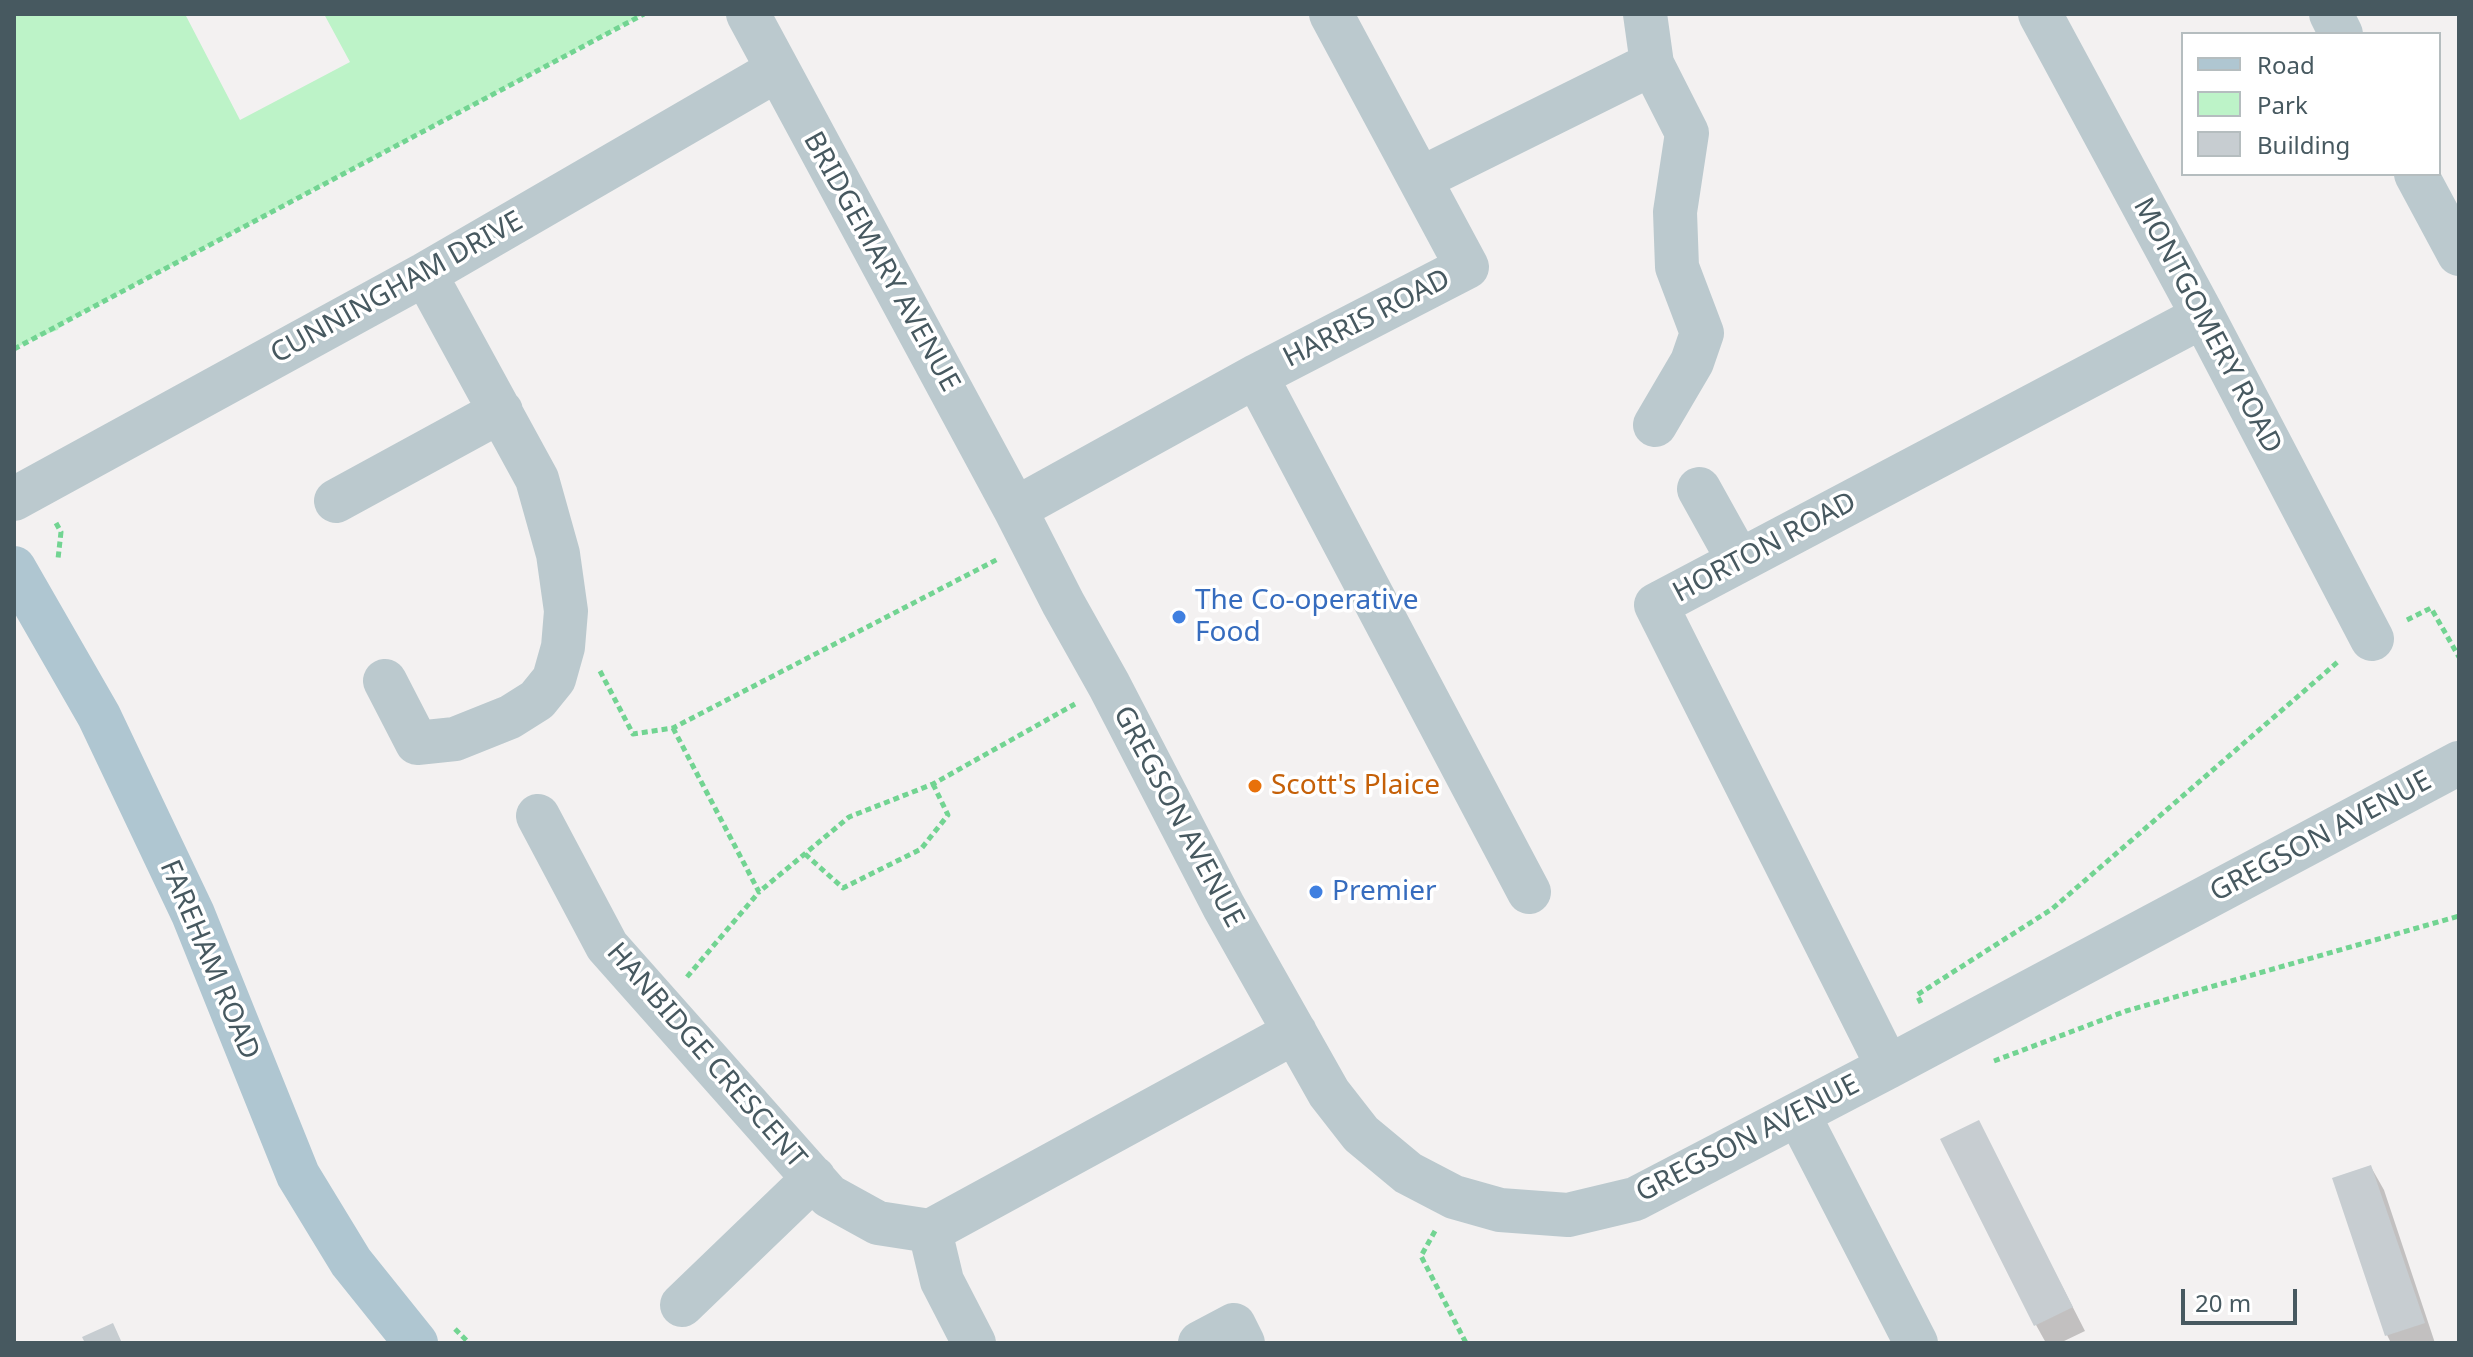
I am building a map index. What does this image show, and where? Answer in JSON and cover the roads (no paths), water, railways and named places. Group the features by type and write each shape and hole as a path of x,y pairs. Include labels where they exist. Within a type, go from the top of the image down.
{"main road":[{"name":"FAREHAM ROAD","path":"14,568 99,716 193,914 298,1175 351,1262 416,1343"}],"street":[{"name":"BRIDGEMARY AVENUE","path":"748,14 1024,525"},
{"name":"HARRIS ROAD","path":"1024,525 1256,376 1467,267 1331,14"},
{"path":"1645,14 1640,70 1687,133 1675,212 1677,267 1702,333 1692,362 1655,425"},
{"name":"MONTGOMERY ROAD","path":"2040,14 2372,639"},
{"path":"2331,14 2340,32"},
{"name":"CUNNINGHAM DRIVE","path":"14,499 425,274 777,70"},
{"path":"1420,179 1640,70"},
{"path":"2417,176 2459,254"},
{"path":"385,681 417,743 455,739 510,717 537,700 554,679 563,647 566,611 558,554 537,479 425,274"},
{"name":"HORTON ROAD","path":"1888,1067 1656,605 2203,316"},
{"path":"1256,376 1529,892"},
{"path":"336,501 501,411"},
{"path":"1699,489 1739,561"},
{"name":"GREGSON AVENUE","path":"1024,525 1224,907 1329,1093 1361,1134 1408,1173 1454,1197 1500,1210 1568,1215 1635,1199 2459,763"},
{"name":"HANBIDGE CRESCENT","path":"538,816 607,946 829,1196 878,1223 930,1231"},
{"path":"974,1343 942,1281 930,1231 1295,1032"},
{"path":"1798,1114 1916,1343"},
{"path":"682,1305 814,1178"},
{"path":"1200,1343 1234,1325 1243,1343"}],"place":[{"name":"The Co-operative Food","path":"1179,617"},
{"name":"Scott's Plaice","path":"1255,786"},
{"name":"Premier","path":"1316,892"}]}
